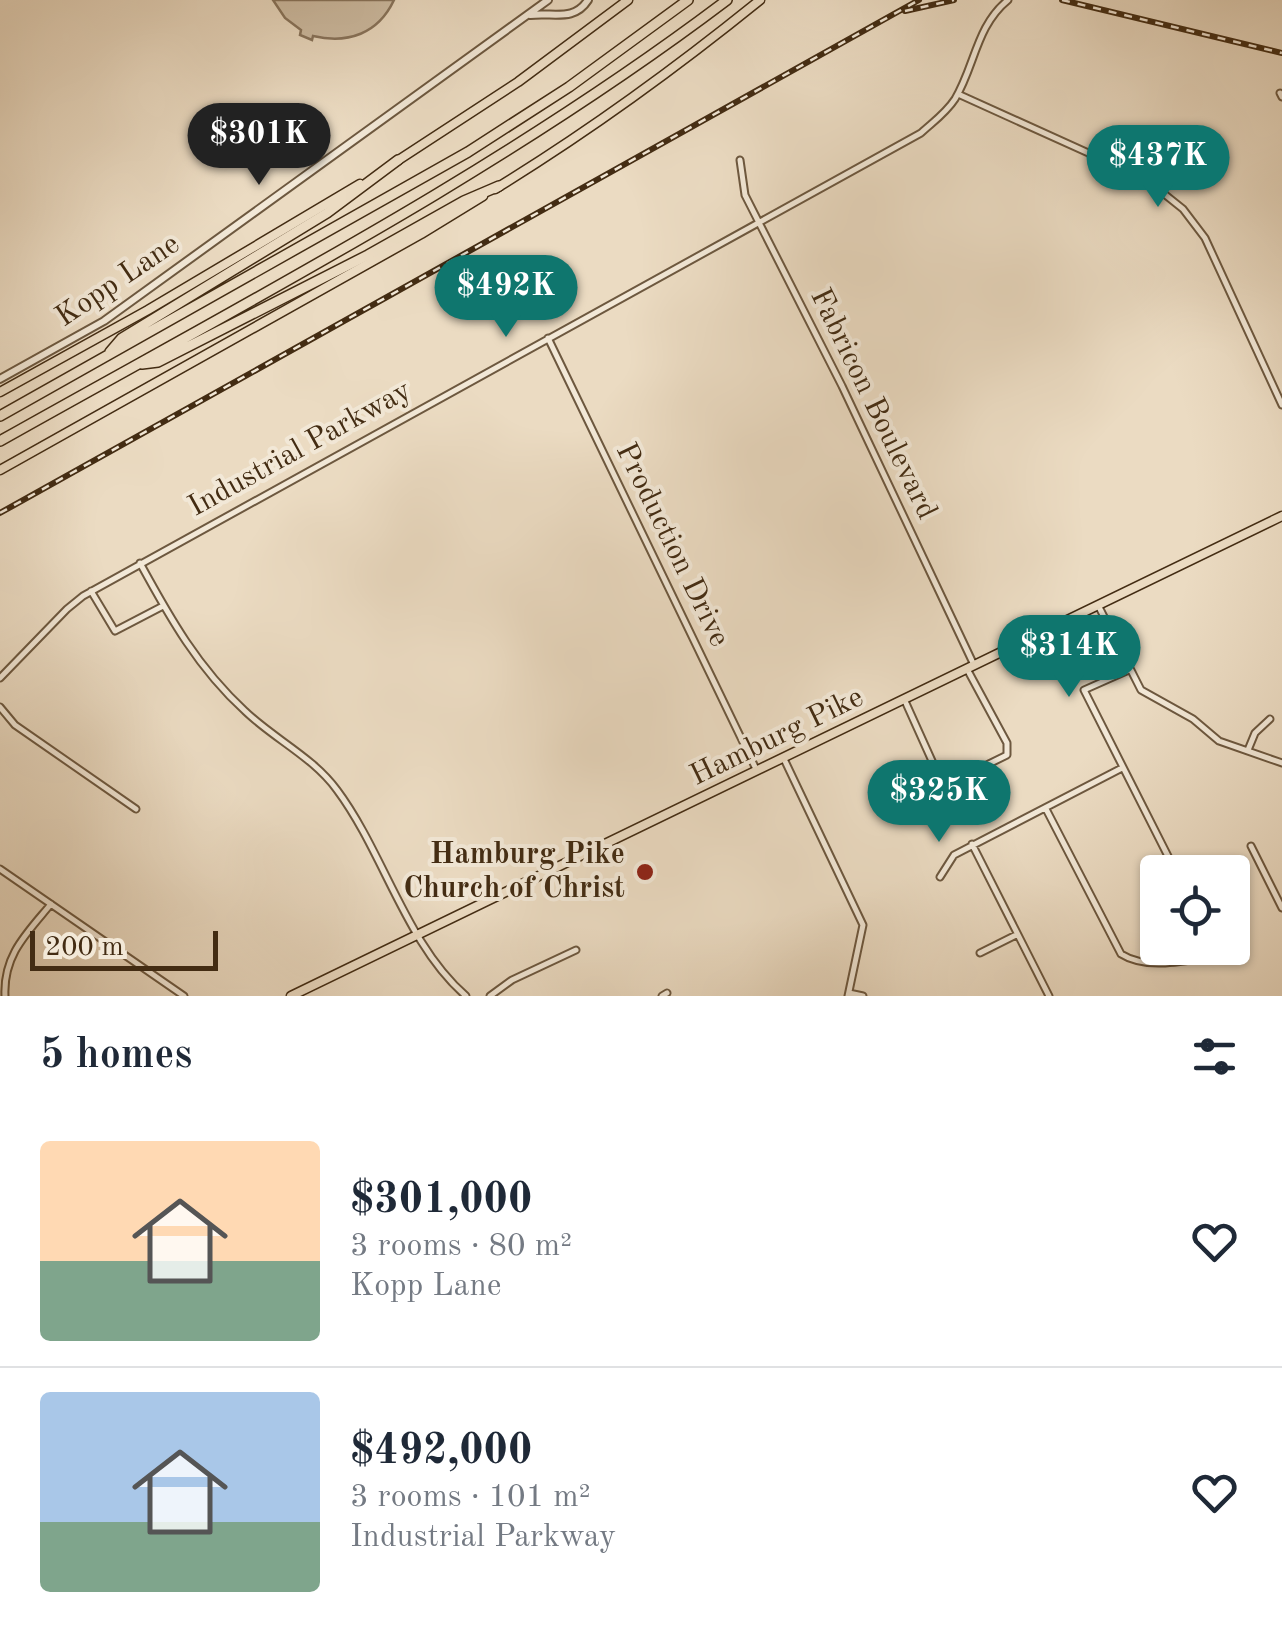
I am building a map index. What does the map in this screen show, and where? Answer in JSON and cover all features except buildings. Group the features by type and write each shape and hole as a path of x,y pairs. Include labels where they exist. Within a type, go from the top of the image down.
{"highway":[{"path":"0,416 468,152 569,87 688,0"},
{"path":"0,441 358,241 497,158 640,66 727,0"},
{"path":"104,358 122,338 328,212 398,160"},
{"path":"134,366 158,362 499,186"}],"main road":[{"path":"0,392 148,310 398,160 518,82 628,0"},
{"path":"0,470 422,234 562,147 701,48 760,0"},
{"name":"Hamburg Pike","path":"291,996 1282,516"}],"street":[{"name":"Kopp Lane","path":"0,379 104,321 548,0"},
{"path":"529,15 568,16 581,11 588,0"},
{"name":"Industrial Parkway","path":"0,678 66,608 90,592 921,133 947,110 958,94 987,23 1008,0"},
{"path":"958,94 1126,170 1158,188 1183,209 1205,238 1282,405"},
{"name":"Fabricon Boulevard","path":"740,160 746,195 1008,743 1007,755 952,782 936,772 905,701"},
{"name":"Production Drive","path":"547,337 758,772"},
{"path":"140,563 200,666 246,713 312,763 339,792 432,960 462,995"},
{"path":"90,592 115,631 163,606"},
{"path":"1098,604 1141,690 1193,719 1218,741 1280,762"},
{"path":"1129,670 1084,690 1167,855"},
{"path":"0,708 15,725 136,809"},
{"path":"1248,750 1256,733 1270,718"},
{"path":"784,759 864,925 849,994 863,996"},
{"path":"940,877 954,855 972,844 1122,768"},
{"path":"1046,808 1121,954 1133,963 1140,963"},
{"path":"972,844 1049,996"},
{"path":"1251,846 1281,904"},
{"path":"0,869 184,996"},
{"path":"5,996 3,968 16,944 52,904"},
{"path":"980,952 1016,935"},
{"path":"490,996 512,980 576,950"}],"shaded area":[{"path":"273,0 394,0 380,21 361,34 338,39 313,36 312,40 300,35 301,30 285,18"}],"railway":[{"path":"0,513 919,0"},
{"path":"905,11 954,0"},
{"path":"1062,0 1282,53"}],"place":[{"name":"Hamburg Pike Church of Christ","path":"645,872"}]}
